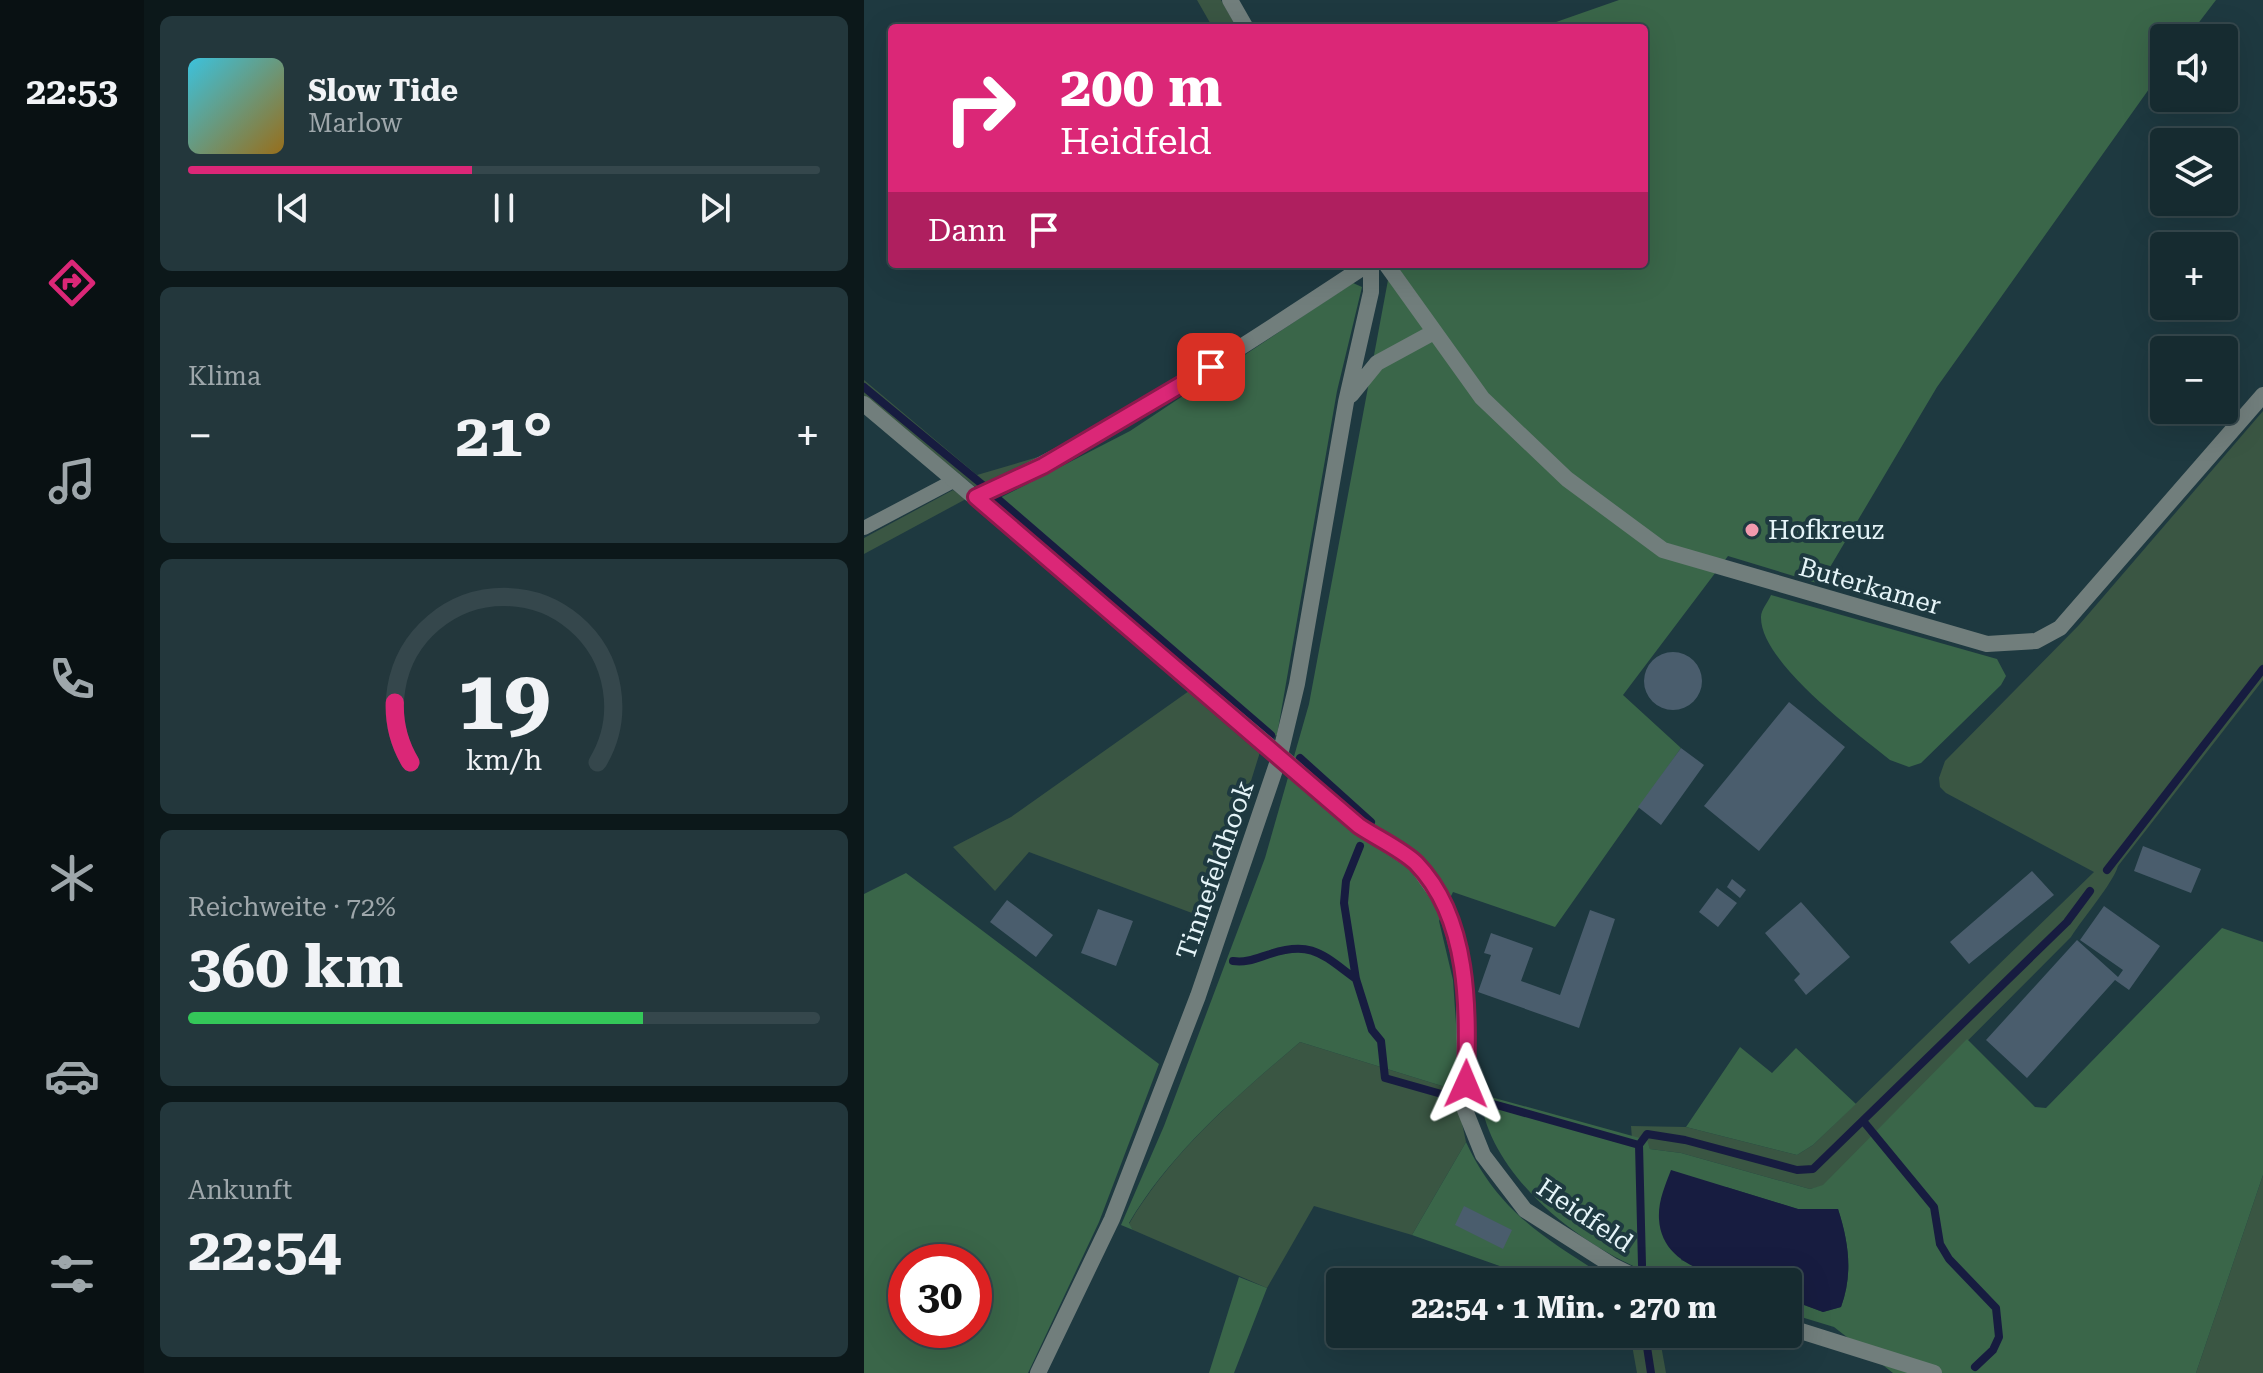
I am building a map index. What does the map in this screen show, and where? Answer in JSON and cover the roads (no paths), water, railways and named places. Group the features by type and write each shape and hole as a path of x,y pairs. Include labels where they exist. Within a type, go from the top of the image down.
{"street":[{"path":"1230,0 1244,24"},
{"path":"976,497 1043,466 1164,398 1364,268"},
{"name":"Tinnefeldhook","path":"1038,1373 1118,1204 1198,996 1280,755 1316,586 1346,402 1371,292 1370,268"},
{"name":"Buterkamer","path":"1389,268 1482,398 1606,510 1663,550 1987,644 2036,641 2060,628 2263,395"},
{"path":"1346,402 1377,363 1434,332"},
{"name":"Heidfeld","path":"864,404 1280,755 1359,826 1415,863 1447,908 1464,975 1465,1110 1483,1155 1525,1210 1617,1268"},
{"path":"1802,1331 1934,1373"}],"lane":[{"path":"864,528 955,480"}],"water":[{"path":"1671,1170 1798,1209 1838,1209 1848,1258 1847,1283 1841,1307 1823,1312 1802,1304 1802,1268 1699,1268 1690,1264 1674,1253 1664,1238 1659,1219 1661,1200"}],"waterway":[{"path":"864,387 984,486"},
{"path":"998,499 1271,735"},
{"path":"2107,870 2263,669"},
{"path":"1300,758 1371,822"},
{"path":"1360,846 1346,881 1344,903 1356,979 1372,1030 1381,1041 1385,1078 1452,1097"},
{"path":"1642,1265 1639,1145 1647,1134 1685,1140 1797,1170 1813,1169 2067,922 2090,891"},
{"path":"1233,961 1247,961 1284,950 1307,949 1325,957 1356,979"},
{"path":"1486,1102 1639,1145"},
{"path":"1864,1122 1934,1207 1940,1244 1949,1259 1996,1308 1999,1337 1993,1350 1975,1367"},
{"path":"1647,1348 1651,1373"}],"place":[{"name":"Hofkreuz","path":"1752,530"}]}
